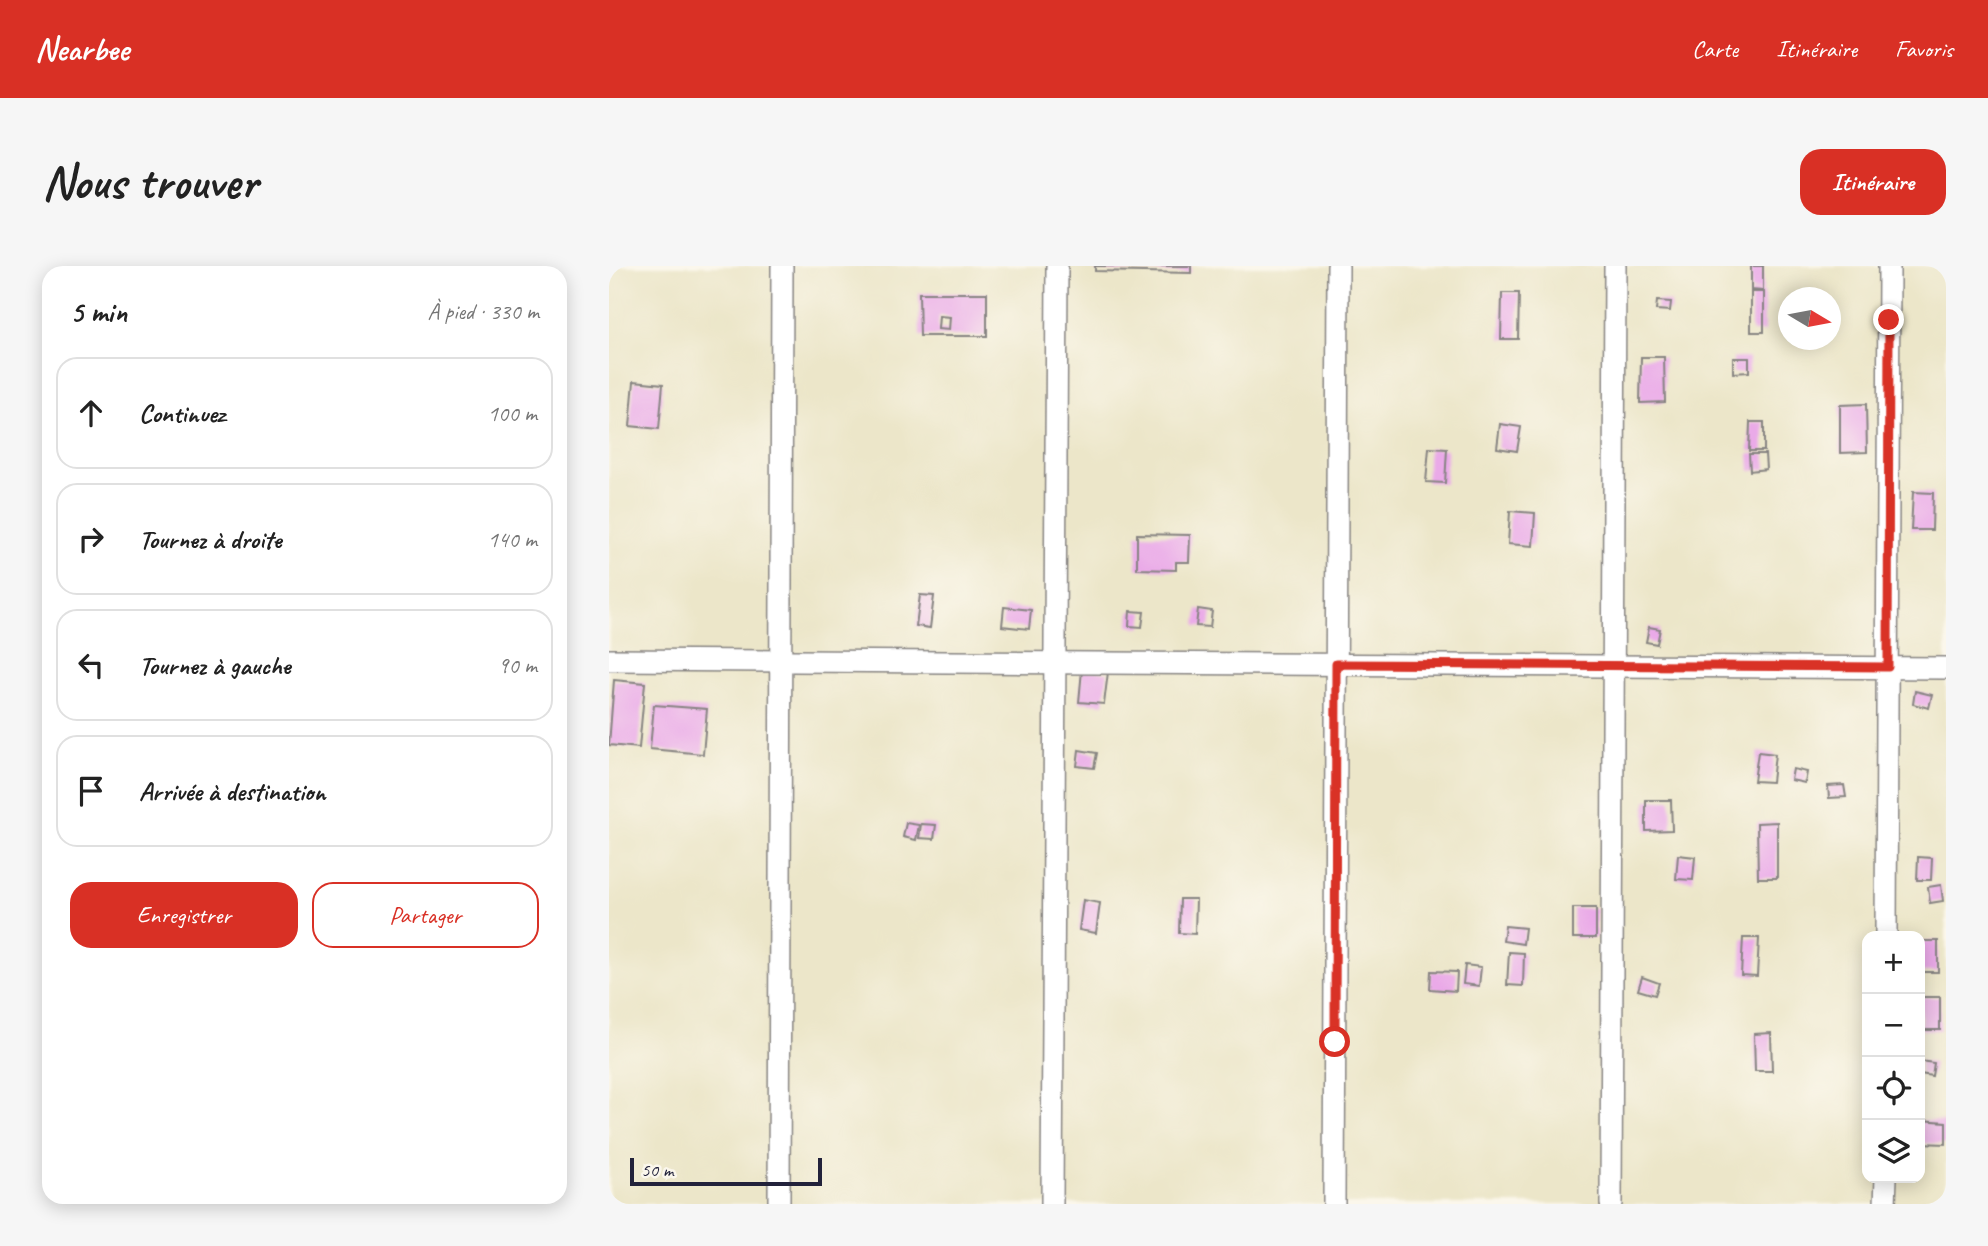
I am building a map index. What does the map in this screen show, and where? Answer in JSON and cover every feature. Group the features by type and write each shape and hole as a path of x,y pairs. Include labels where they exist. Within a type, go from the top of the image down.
{"street":[{"path":"779,1204 782,266"},
{"path":"1052,1204 1057,266"},
{"path":"1334,1204 1338,266"},
{"path":"1611,1204 1615,266"},
{"path":"1887,931 1889,266"},
{"path":"609,660 1946,668"},
{"path":"1885,1183 1885,1204"}],"building":[{"path":"1095,266 1191,266 1191,273 1095,271"},
{"path":"1751,266 1763,266 1763,291 1751,290"},
{"path":"1751,292 1764,292 1764,332 1751,332"},
{"path":"919,293 987,293 987,336 920,336","holes":["939,316 950,317 949,330 938,329"]},
{"path":"1502,293 1519,293 1518,339 1501,339"},
{"path":"1657,301 1671,302 1670,311 1656,310"},
{"path":"1641,357 1664,357 1665,402 1640,403"},
{"path":"1733,358 1749,358 1749,372 1733,373"},
{"path":"634,381 663,384 659,429 630,426"},
{"path":"1866,404 1867,452 1840,453 1840,405"},
{"path":"1750,422 1764,422 1764,451 1749,451"},
{"path":"1500,424 1521,427 1517,451 1497,448"},
{"path":"1429,448 1447,449 1445,483 1426,482"},
{"path":"1749,454 1765,454 1766,469 1750,471"},
{"path":"1913,492 1933,493 1932,530 1911,530"},
{"path":"1510,511 1535,513 1533,546 1508,544"},
{"path":"1137,534 1190,535 1189,562 1176,562 1176,570 1137,569"},
{"path":"920,595 934,596 930,628 916,626"},
{"path":"1004,607 1031,610 1029,629 1002,626"},
{"path":"1198,609 1212,611 1210,627 1196,626"},
{"path":"1130,611 1144,612 1142,627 1129,626"},
{"path":"1649,627 1660,629 1657,644 1646,642"},
{"path":"1082,670 1108,672 1104,704 1079,702"},
{"path":"614,680 645,683 639,748 609,745"},
{"path":"1915,691 1932,695 1929,708 1913,704"},
{"path":"654,705 707,709 703,754 650,749"},
{"path":"1079,750 1097,753 1094,768 1077,766"},
{"path":"1758,752 1775,754 1772,782 1754,781"},
{"path":"1793,769 1807,772 1805,783 1791,780"},
{"path":"1844,785 1846,797 1829,798 1828,786"},
{"path":"1646,800 1671,800 1672,830 1646,831"},
{"path":"1777,822 1777,878 1758,878 1757,823"},
{"path":"906,823 919,825 916,840 903,837"},
{"path":"921,824 936,825 934,839 919,838"},
{"path":"1678,855 1695,857 1693,880 1676,879"},
{"path":"1918,857 1932,858 1931,880 1917,880"},
{"path":"1941,885 1943,901 1930,903 1928,887"},
{"path":"1180,899 1196,899 1195,934 1179,933"},
{"path":"1083,900 1100,903 1096,933 1079,930"},
{"path":"1573,908 1596,908 1596,938 1573,938"},
{"path":"1505,926 1525,928 1523,944 1503,941"},
{"path":"1743,938 1759,938 1757,976 1741,975"},
{"path":"1925,941 1938,941 1938,972 1925,972"},
{"path":"1509,952 1524,953 1523,986 1507,985"},
{"path":"1465,965 1481,967 1479,986 1463,984"},
{"path":"1431,971 1457,972 1456,991 1430,989"},
{"path":"1642,977 1659,983 1655,995 1638,990"},
{"path":"1925,997 1940,997 1940,1030 1925,1030"},
{"path":"1771,1033 1772,1071 1755,1071 1754,1034"},
{"path":"1925,1062 1934,1063 1932,1076 1925,1075"},
{"path":"1925,1120 1946,1122 1946,1144 1925,1143"}],"route":[{"path":"1335,1042 1336,664 1888,667 1889,320"}]}
